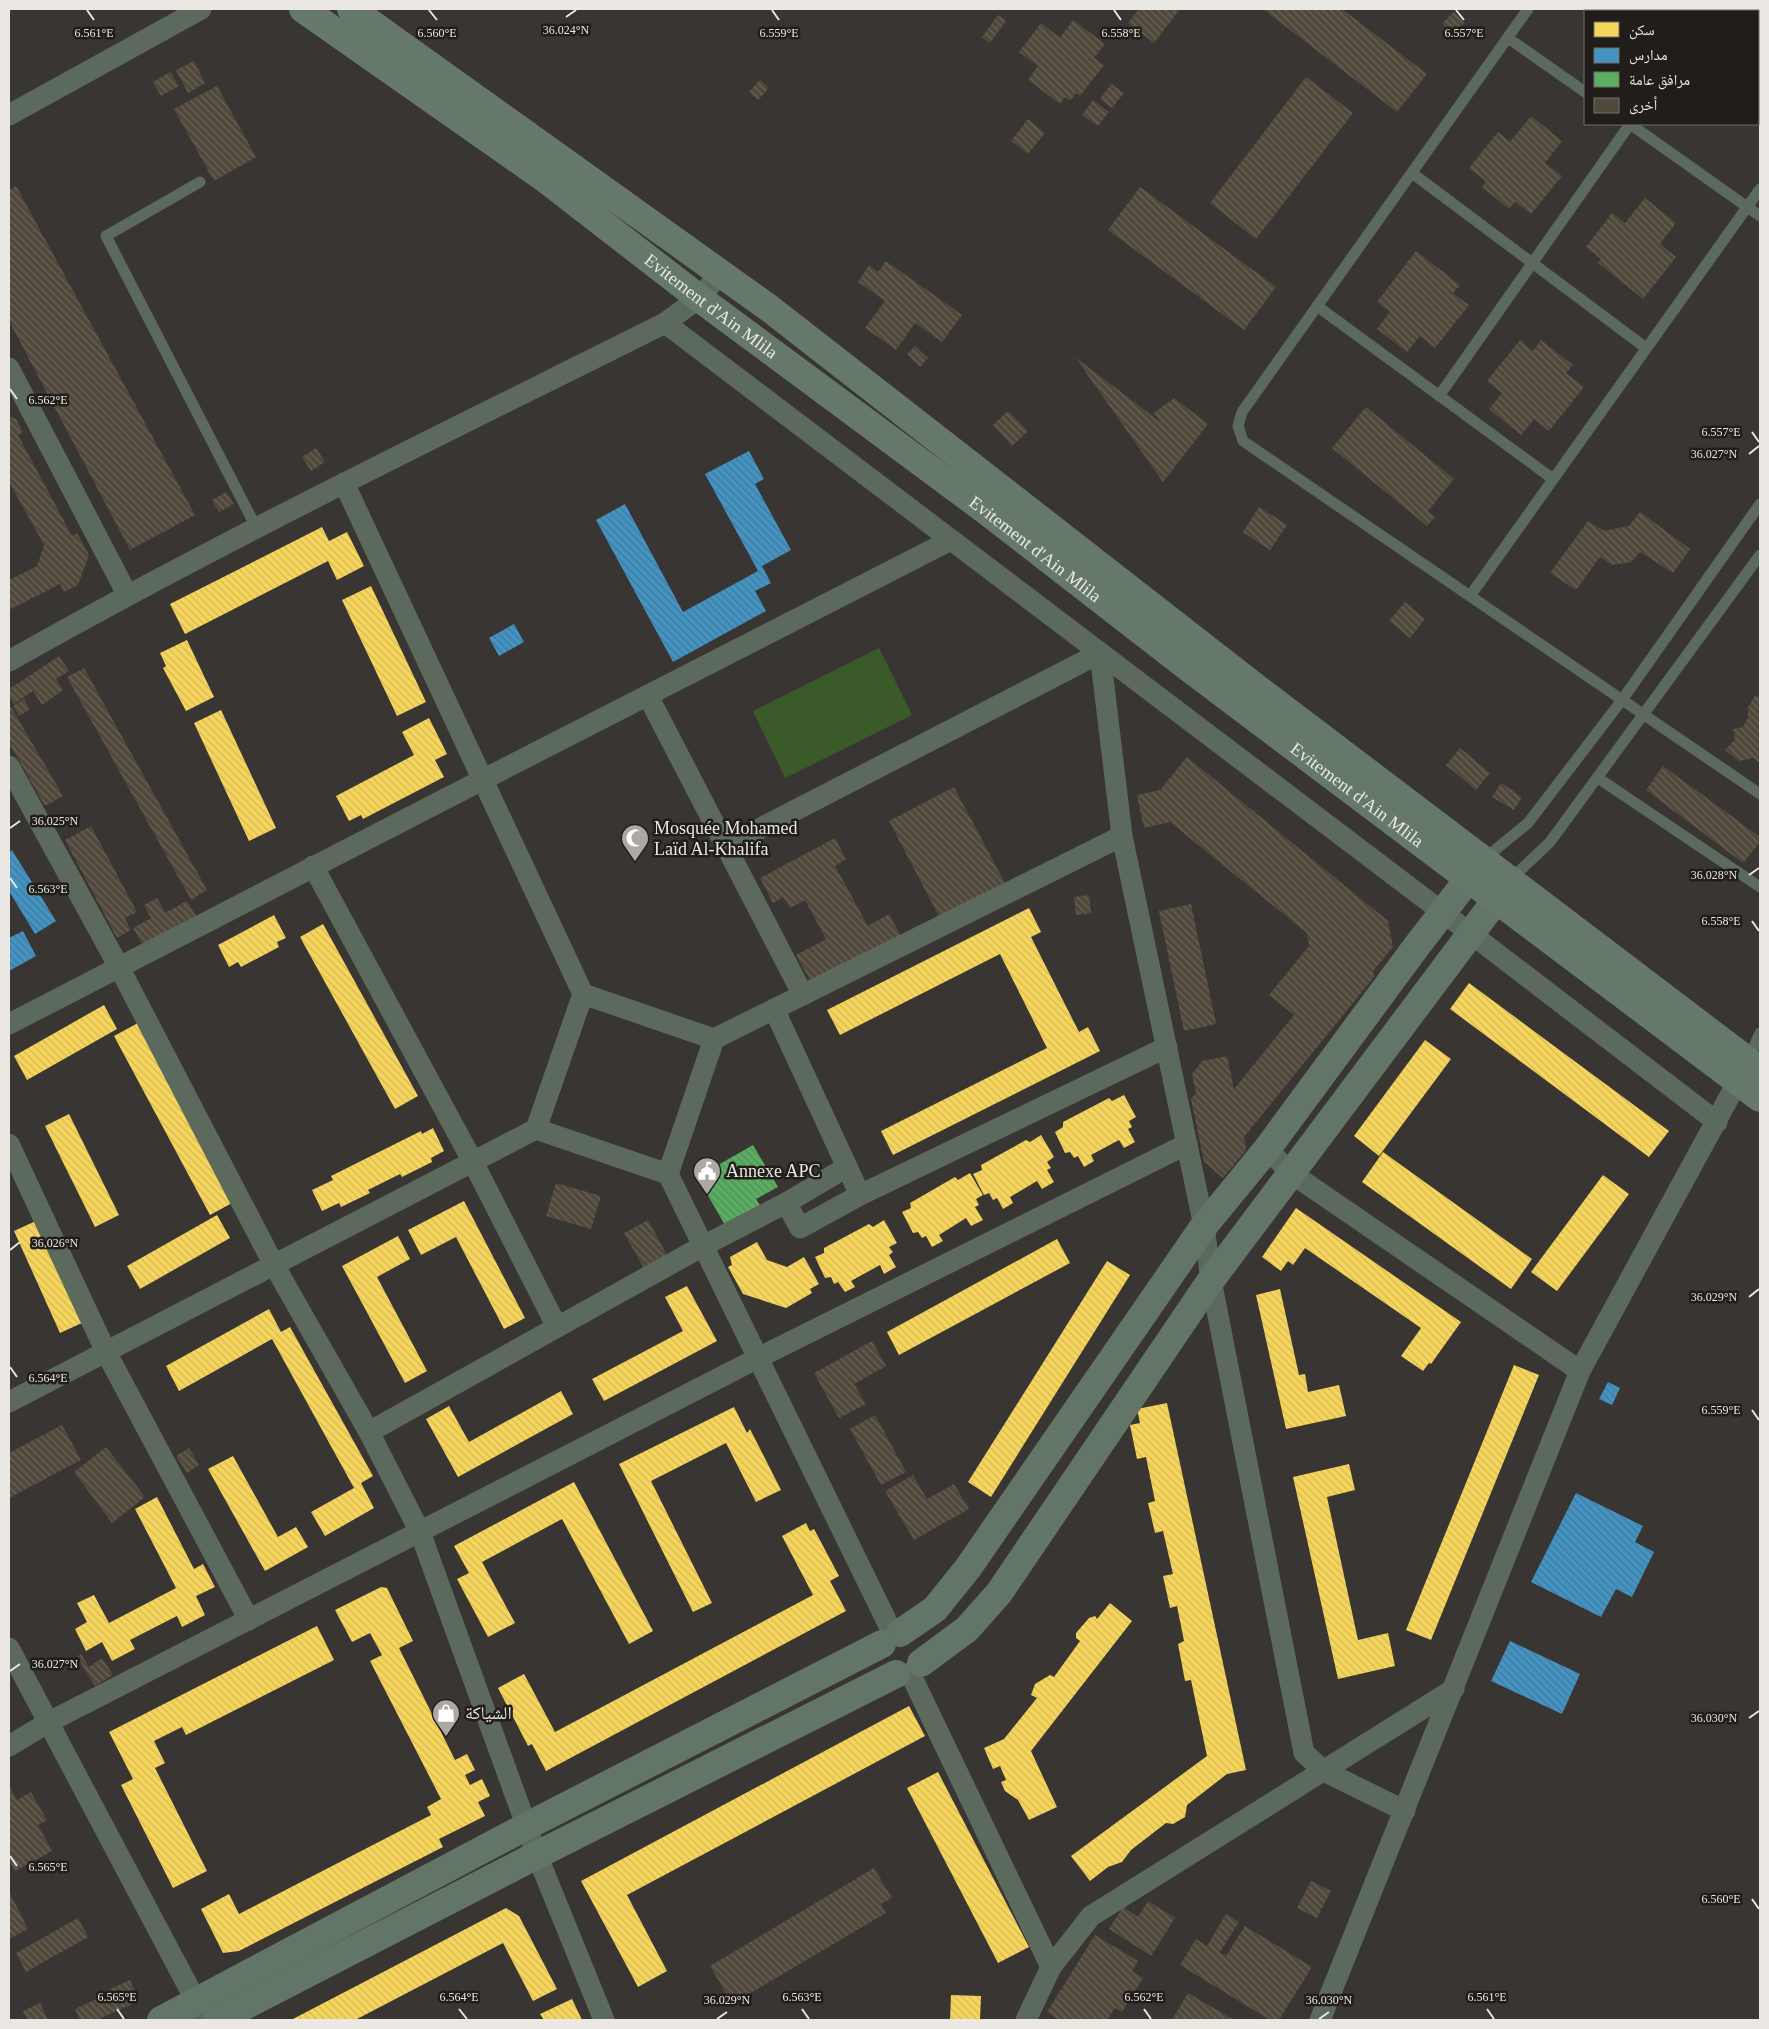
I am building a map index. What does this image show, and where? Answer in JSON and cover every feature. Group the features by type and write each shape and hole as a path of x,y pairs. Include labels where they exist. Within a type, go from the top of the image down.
{"highway":[{"name":"Evitement d'Ain Mlila","path":"303,9 544,178 699,298 985,510 1190,669 1476,869 1749,1071 1760,1098"},
{"name":"Evitement d'Ain Mlila","path":"351,9 769,308 1250,683 1476,869"}],"street":[{"path":"9,116 201,9"},
{"path":"9,661 127,594 256,527 665,323 699,298 721,273"},
{"path":"665,323 949,541 1100,653 1717,1122"},
{"path":"9,368 127,594"},
{"path":"9,1402 536,1129 583,994 344,484"},
{"path":"9,1024 481,779 648,696 949,541"},
{"path":"1100,653 1122,836 1204,1226 1211,1280 1304,1753 1324,1771 1405,1811"},
{"path":"726,846 1100,653"},
{"path":"648,696 803,995"},
{"path":"9,766 119,967 274,1265 370,1432 420,1532 537,1855 604,2020"},
{"path":"892,1637 668,1174 714,1039 1122,836"},
{"path":"313,866 473,1162 558,1327"},
{"path":"205,2014 527,1826 892,1637 935,1609 968,1568 1204,1226 1267,1148 1476,869"},
{"path":"161,2020 205,2014 537,1855 909,1670 967,1629 998,1592 1211,1280 1504,890"},
{"path":"583,994 714,1039"},
{"path":"774,1009 860,1196"},
{"path":"786,1203 800,1228 860,1196 1166,1047"},
{"path":"1320,2020 1454,1690 1580,1371 1717,1122 1749,1071"},
{"path":"536,1129 668,1174"},
{"path":"9,1144 106,1352 249,1620"},
{"path":"9,1746 49,1722 758,1358 1187,1144"},
{"path":"1267,1148 1291,1173 1580,1371"},
{"path":"370,1432 703,1246 786,1203 846,1167"},
{"path":"908,1633 919,1642 922,1648 909,1670 889,1671 881,1659 892,1637 908,1633"},
{"path":"9,1648 205,2014"},
{"path":"909,1670 1051,1967"},
{"path":"1026,2020 1051,1967 1091,1916 1454,1690"}],"lane":[{"path":"1528,9 1242,412 1238,426 1244,441 1760,794"},
{"path":"1508,38 1584,91"},
{"path":"1439,396 1629,125"},
{"path":"1631,125 1760,216"},
{"path":"1412,173 1646,348"},
{"path":"200,182 106,236 256,527"},
{"path":"1470,596 1760,189"},
{"path":"1317,306 1553,479"},
{"path":"1476,869 1528,823 1622,700 1760,504"},
{"path":"1504,890 1550,842 1645,715 1760,555"},
{"path":"1598,778 1760,887"},
{"path":"1749,1071 1760,1033"}],"green space":[{"path":"879,648 912,715 785,778 753,711"}],"building: سكن":[{"path":"322,527 329,541 347,532 364,566 337,580 328,561 185,634 170,604"},
{"path":"371,586 426,702 397,716 342,600"},
{"path":"187,640 214,697 186,711 163,668 166,666 160,653"},
{"path":"221,710 276,828 249,841 194,723"},
{"path":"429,718 447,754 435,760 444,777 363,819 361,815 349,821 336,796 414,755 402,732"},
{"path":"1029,908 1041,932 1031,937 1079,1032 1088,1027 1100,1051 893,1155 881,1131 1047,1048 1000,954 840,1035 827,1010"},
{"path":"274,915 286,938 277,942 279,947 241,967 238,962 229,967 218,945"},
{"path":"323,924 418,1096 395,1109 300,937"},
{"path":"1469,983 1669,1131 1649,1157 1450,1009"},
{"path":"104,1005 117,1029 27,1080 14,1056"},
{"path":"138,1023 234,1202 210,1215 114,1036"},
{"path":"1425,1040 1451,1059 1379,1156 1354,1136"},
{"path":"1124,1095 1136,1117 1129,1121 1132,1127 1128,1129 1135,1142 1124,1148 1119,1140 1091,1155 1094,1161 1084,1167 1078,1156 1074,1158 1070,1152 1065,1153 1055,1132 1063,1127 1063,1122 1109,1098 1112,1101"},
{"path":"69,1114 119,1215 95,1227 45,1126"},
{"path":"433,1128 444,1151 431,1158 432,1162 402,1177 400,1174 368,1190 370,1193 341,1207 339,1203 322,1211 312,1190 333,1180 331,1176 421,1131 422,1134"},
{"path":"1041,1135 1054,1157 1047,1162 1051,1168 1047,1170 1054,1182 1042,1189 1037,1181 1010,1197 1013,1203 1003,1209 997,1198 993,1200 989,1193 984,1195 973,1174 982,1170 981,1165 1026,1140 1030,1142"},
{"path":"1383,1152 1532,1259 1511,1289 1362,1182"},
{"path":"970,1173 983,1195 976,1199 979,1205 975,1207 983,1220 971,1226 966,1218 939,1235 943,1241 932,1247 926,1236 922,1238 918,1232 913,1233 902,1212 911,1208 910,1203 955,1177 958,1180"},
{"path":"1603,1175 1629,1194 1557,1291 1531,1272"},
{"path":"464,1201 525,1318 504,1329 456,1237 421,1255 408,1230"},
{"path":"1296,1208 1461,1322 1431,1364 1429,1363 1423,1371 1401,1356 1421,1328 1305,1248 1293,1265 1288,1261 1281,1271 1262,1257"},
{"path":"217,1215 230,1238 140,1289 127,1266"},
{"path":"38,1220 84,1322 60,1333 14,1231"},
{"path":"884,1220 897,1243 889,1247 893,1252 889,1255 896,1267 884,1274 880,1265 851,1281 855,1287 845,1292 838,1282 834,1284 831,1277 825,1278 815,1257 824,1253 824,1248 869,1224 873,1227"},
{"path":"398,1236 410,1259 377,1277 427,1371 405,1383 342,1266"},
{"path":"1057,1239 1070,1263 899,1355 887,1332"},
{"path":"757,1242 767,1260 787,1267 804,1257 819,1284 810,1289 812,1293 786,1308 743,1294 728,1267 732,1265 730,1257"},
{"path":"1107,1261 1130,1275 991,1497 968,1482"},
{"path":"687,1286 717,1341 604,1401 592,1379 683,1331 665,1297"},
{"path":"1280,1289 1299,1375 1305,1374 1308,1392 1339,1385 1346,1416 1286,1429 1256,1295"},
{"path":"269,1309 281,1332 290,1327 373,1476 361,1483 374,1508 325,1536 311,1512 354,1488 272,1339 179,1391 166,1366"},
{"path":"1514,1365 1539,1375 1431,1640 1406,1630"},
{"path":"561,1391 573,1414 458,1477 426,1419 449,1406 469,1442"},
{"path":"1167,1403 1246,1770 1227,1774 1187,1805 1185,1817 1173,1824 1166,1823 1131,1850 1122,1862 1108,1867 1090,1881 1071,1856 1207,1756 1191,1680 1185,1681 1178,1644 1184,1641 1177,1606 1170,1608 1163,1576 1173,1574 1163,1531 1155,1533 1148,1503 1155,1501 1146,1457 1137,1459 1130,1425 1140,1423 1137,1409"},
{"path":"734,1407 747,1433 750,1429 781,1490 756,1502 726,1443 651,1481 712,1603 693,1612 619,1464"},
{"path":"233,1456 278,1537 296,1527 308,1547 265,1571 208,1469"},
{"path":"1349,1464 1355,1490 1327,1497 1358,1640 1388,1633 1395,1666 1338,1679 1293,1477"},
{"path":"574,1482 653,1631 629,1644 562,1519 482,1562 515,1623 488,1637 457,1579 469,1573 454,1546"},
{"path":"157,1497 194,1569 203,1564 215,1587 196,1596 205,1615 182,1627 177,1616 130,1640 135,1649 112,1661 102,1642 86,1651 75,1629 87,1622 77,1603 94,1595 109,1623 176,1588 135,1509"},
{"path":"806,1523 810,1531 814,1529 839,1576 830,1581 846,1611 546,1771 532,1744 528,1746 498,1688 524,1674 555,1732 813,1595 782,1536"},
{"path":"381,1587 387,1588 413,1641 399,1648 455,1760 467,1754 475,1770 465,1775 470,1785 482,1779 490,1796 478,1802 485,1816 439,1839 443,1847 239,1951 223,1953 201,1909 229,1894 239,1914 431,1815 427,1807 441,1799 370,1661 382,1655 370,1633 352,1642 335,1610"},
{"path":"1110,1603 1132,1621 1031,1751 1057,1807 1029,1820 1018,1800 1005,1791 1001,1782 1006,1780 1000,1766 993,1769 984,1748 1004,1739 1037,1698 1031,1695 1035,1684 1050,1675 1054,1677 1080,1641 1076,1638 1076,1633 1089,1618 1095,1616 1097,1619"},
{"path":"317,1626 334,1660 186,1735 182,1727 154,1741 165,1763 155,1768 207,1871 173,1888 121,1785 133,1779 109,1732"},
{"path":"909,1706 925,1736 627,1895 667,1971 638,1987 581,1881"},
{"path":"938,1772 1029,1947 998,1963 907,1788"},
{"path":"506,1908 519,1916 557,1989 533,2001 503,1943 355,2020 291,2020"},
{"path":"951,1995 981,1996 980,2020 950,2020"},
{"path":"572,1999 582,2020 544,2020 540,2014"}],"building: مدارس":[{"path":"749,451 764,479 755,484 791,550 762,566 771,583 755,591 766,611 673,662 596,520 625,504 683,612 758,571 705,474"},
{"path":"514,624 524,642 499,656 489,638"},
{"path":"12,850 56,921 35,934 9,891 9,852"},
{"path":"23,931 36,956 9,971 9,938"},
{"path":"1608,1382 1620,1388 1612,1405 1599,1399"},
{"path":"1576,1493 1643,1526 1635,1542 1654,1552 1632,1597 1616,1589 1601,1617 1531,1582"},
{"path":"1510,1641 1580,1674 1562,1714 1491,1681"}],"building: مرافق عامة":[{"path":"753,1145 778,1187 756,1199 760,1205 725,1225 697,1177"}],"building: أخرى":[{"path":"1139,9 1180,9 1154,43 1128,23"},
{"path":"1263,9 1342,9 1427,74 1397,112"},
{"path":"1660,9 1760,9 1760,83 1759,10"},
{"path":"1454,12 1464,23 1452,34 1442,23"},
{"path":"998,15 1006,21 990,43 982,37"},
{"path":"1073,20 1105,44 1094,58 1104,65 1080,96 1076,93 1070,101 1065,97 1060,104 1028,80 1038,66 1019,52 1041,23 1060,38"},
{"path":"194,61 205,83 188,93 176,70"},
{"path":"170,72 179,86 161,96 153,82"},
{"path":"1306,77 1353,113 1256,239 1210,203"},
{"path":"760,80 769,88 758,100 749,92"},
{"path":"1111,84 1124,93 1112,108 1100,99"},
{"path":"217,86 256,157 214,181 174,109"},
{"path":"1093,100 1109,112 1098,126 1082,115"},
{"path":"1531,116 1562,141 1545,163 1562,176 1531,214 1515,202 1509,209 1482,187 1486,181 1469,168 1498,132 1510,142"},
{"path":"1028,119 1045,133 1028,154 1011,141"},
{"path":"16,186 195,515 130,550 9,321 9,190"},
{"path":"1140,187 1276,287 1244,330 1108,230"},
{"path":"1645,198 1676,223 1660,244 1676,257 1643,299 1598,263 1601,259 1586,247 1612,213 1625,223"},
{"path":"1416,251 1460,285 1453,293 1469,305 1435,348 1420,336 1407,352 1377,329 1390,312 1377,302"},
{"path":"886,261 962,315 942,342 915,323 896,350 865,328 885,301 858,282 869,265 878,272"},
{"path":"1520,340 1533,351 1541,340 1573,365 1566,373 1584,387 1549,431 1534,419 1521,435 1489,409 1502,393 1487,381"},
{"path":"915,346 928,358 920,367 907,354"},
{"path":"1075,357 1160,422 1154,413 1174,398 1208,424 1163,482"},
{"path":"1366,407 1454,479 1428,511 1435,517 1427,526 1332,448"},
{"path":"1008,411 1028,431 1012,446 993,425"},
{"path":"9,416 16,419 23,432 18,435 72,536 77,533 89,555 78,585 64,592 60,584 9,610 9,580 37,566 44,545 9,482"},
{"path":"316,448 325,462 311,471 302,457"},
{"path":"226,492 234,504 219,512 212,500"},
{"path":"1259,507 1287,525 1270,550 1243,532"},
{"path":"1640,512 1690,549 1673,573 1640,552 1631,562 1612,565 1600,557 1576,590 1550,573 1588,521 1604,531 1629,526"},
{"path":"1405,602 1425,619 1410,638 1389,621"},
{"path":"59,656 69,671 56,679 63,690 42,705 33,691 14,704 9,696 9,689"},
{"path":"84,668 207,890 191,900 67,677"},
{"path":"1760,695 1760,763 1753,758 1739,761 1725,750 1735,740 1733,729 1743,727 1748,718 1748,707 1755,696"},
{"path":"24,699 30,709 19,716 13,706"},
{"path":"11,707 63,796 45,806 9,743 9,708"},
{"path":"1460,748 1490,773 1476,790 1446,765"},
{"path":"1187,757 1388,921 1393,947 1373,971 1374,977 1244,1137 1246,1150 1223,1178 1204,1162 1191,1099 1196,1093 1192,1074 1202,1061 1227,1056 1234,1089 1294,1015 1269,995 1309,946 1307,933 1170,822 1144,828 1137,795 1160,790"},
{"path":"1663,766 1760,837 1760,842 1743,863 1646,790"},
{"path":"1501,783 1522,797 1514,810 1492,797"},
{"path":"954,787 1008,889 942,922 889,821"},
{"path":"91,826 137,912 125,918 131,930 117,938 65,840"},
{"path":"835,838 846,859 835,866 868,926 889,914 902,938 813,986 796,955 826,939 805,900 790,908 783,897 773,903 760,878"},
{"path":"1089,895 1091,913 1076,915 1074,897"},
{"path":"157,898 165,913 187,901 196,916 143,945 133,928 151,918 144,905"},
{"path":"1191,904 1216,1024 1184,1031 1159,911"},
{"path":"556,1183 601,1196 591,1229 546,1216"},
{"path":"648,1220 669,1259 646,1272 624,1233"},
{"path":"872,1341 886,1366 854,1384 866,1404 839,1418 814,1373"},
{"path":"875,1415 906,1472 881,1485 850,1429"},
{"path":"62,1425 81,1460 9,1498 9,1453"},
{"path":"106,1447 145,1497 112,1523 74,1472"},
{"path":"189,1448 199,1465 187,1473 176,1456"},
{"path":"913,1475 927,1499 954,1484 969,1509 914,1540 885,1491"},
{"path":"81,1654 89,1667 102,1658 113,1675 95,1686 77,1657"},
{"path":"9,1785 17,1800 31,1792 47,1820 38,1825 52,1851 15,1871 9,1860"},
{"path":"874,1868 892,1898 881,1904 886,1913 732,2004 710,1966"},
{"path":"1311,1881 1331,1891 1317,1918 1297,1908"},
{"path":"9,1891 28,1929 9,1939"},
{"path":"1148,1901 1175,1918 1151,1956 1109,1929 1123,1907 1138,1917"},
{"path":"1226,1914 1239,1922 1220,1952 1226,1956 1245,1926 1312,1967 1279,2020 1270,2020 1180,1965 1196,1939 1207,1946"},
{"path":"78,1918 88,1937 26,1972 16,1953"},
{"path":"1095,1935 1138,1961 1132,1971 1143,1978 1122,2012 1115,2008 1107,2020 1059,2020 1047,2012"},
{"path":"130,1980 139,2001 97,2020 80,2020 75,2009 97,1999 95,1996"},
{"path":"1188,1993 1234,2020 1172,2020"},
{"path":"40,2003 48,2020 27,2020 23,2011"}],"place":[{"name":"Mosquée Mohamed Laïd Al-Khalifa","path":"635,862"},
{"name":"Annexe APC","path":"707,1195"},
{"name":"الشياكة","path":"446,1737"}]}
